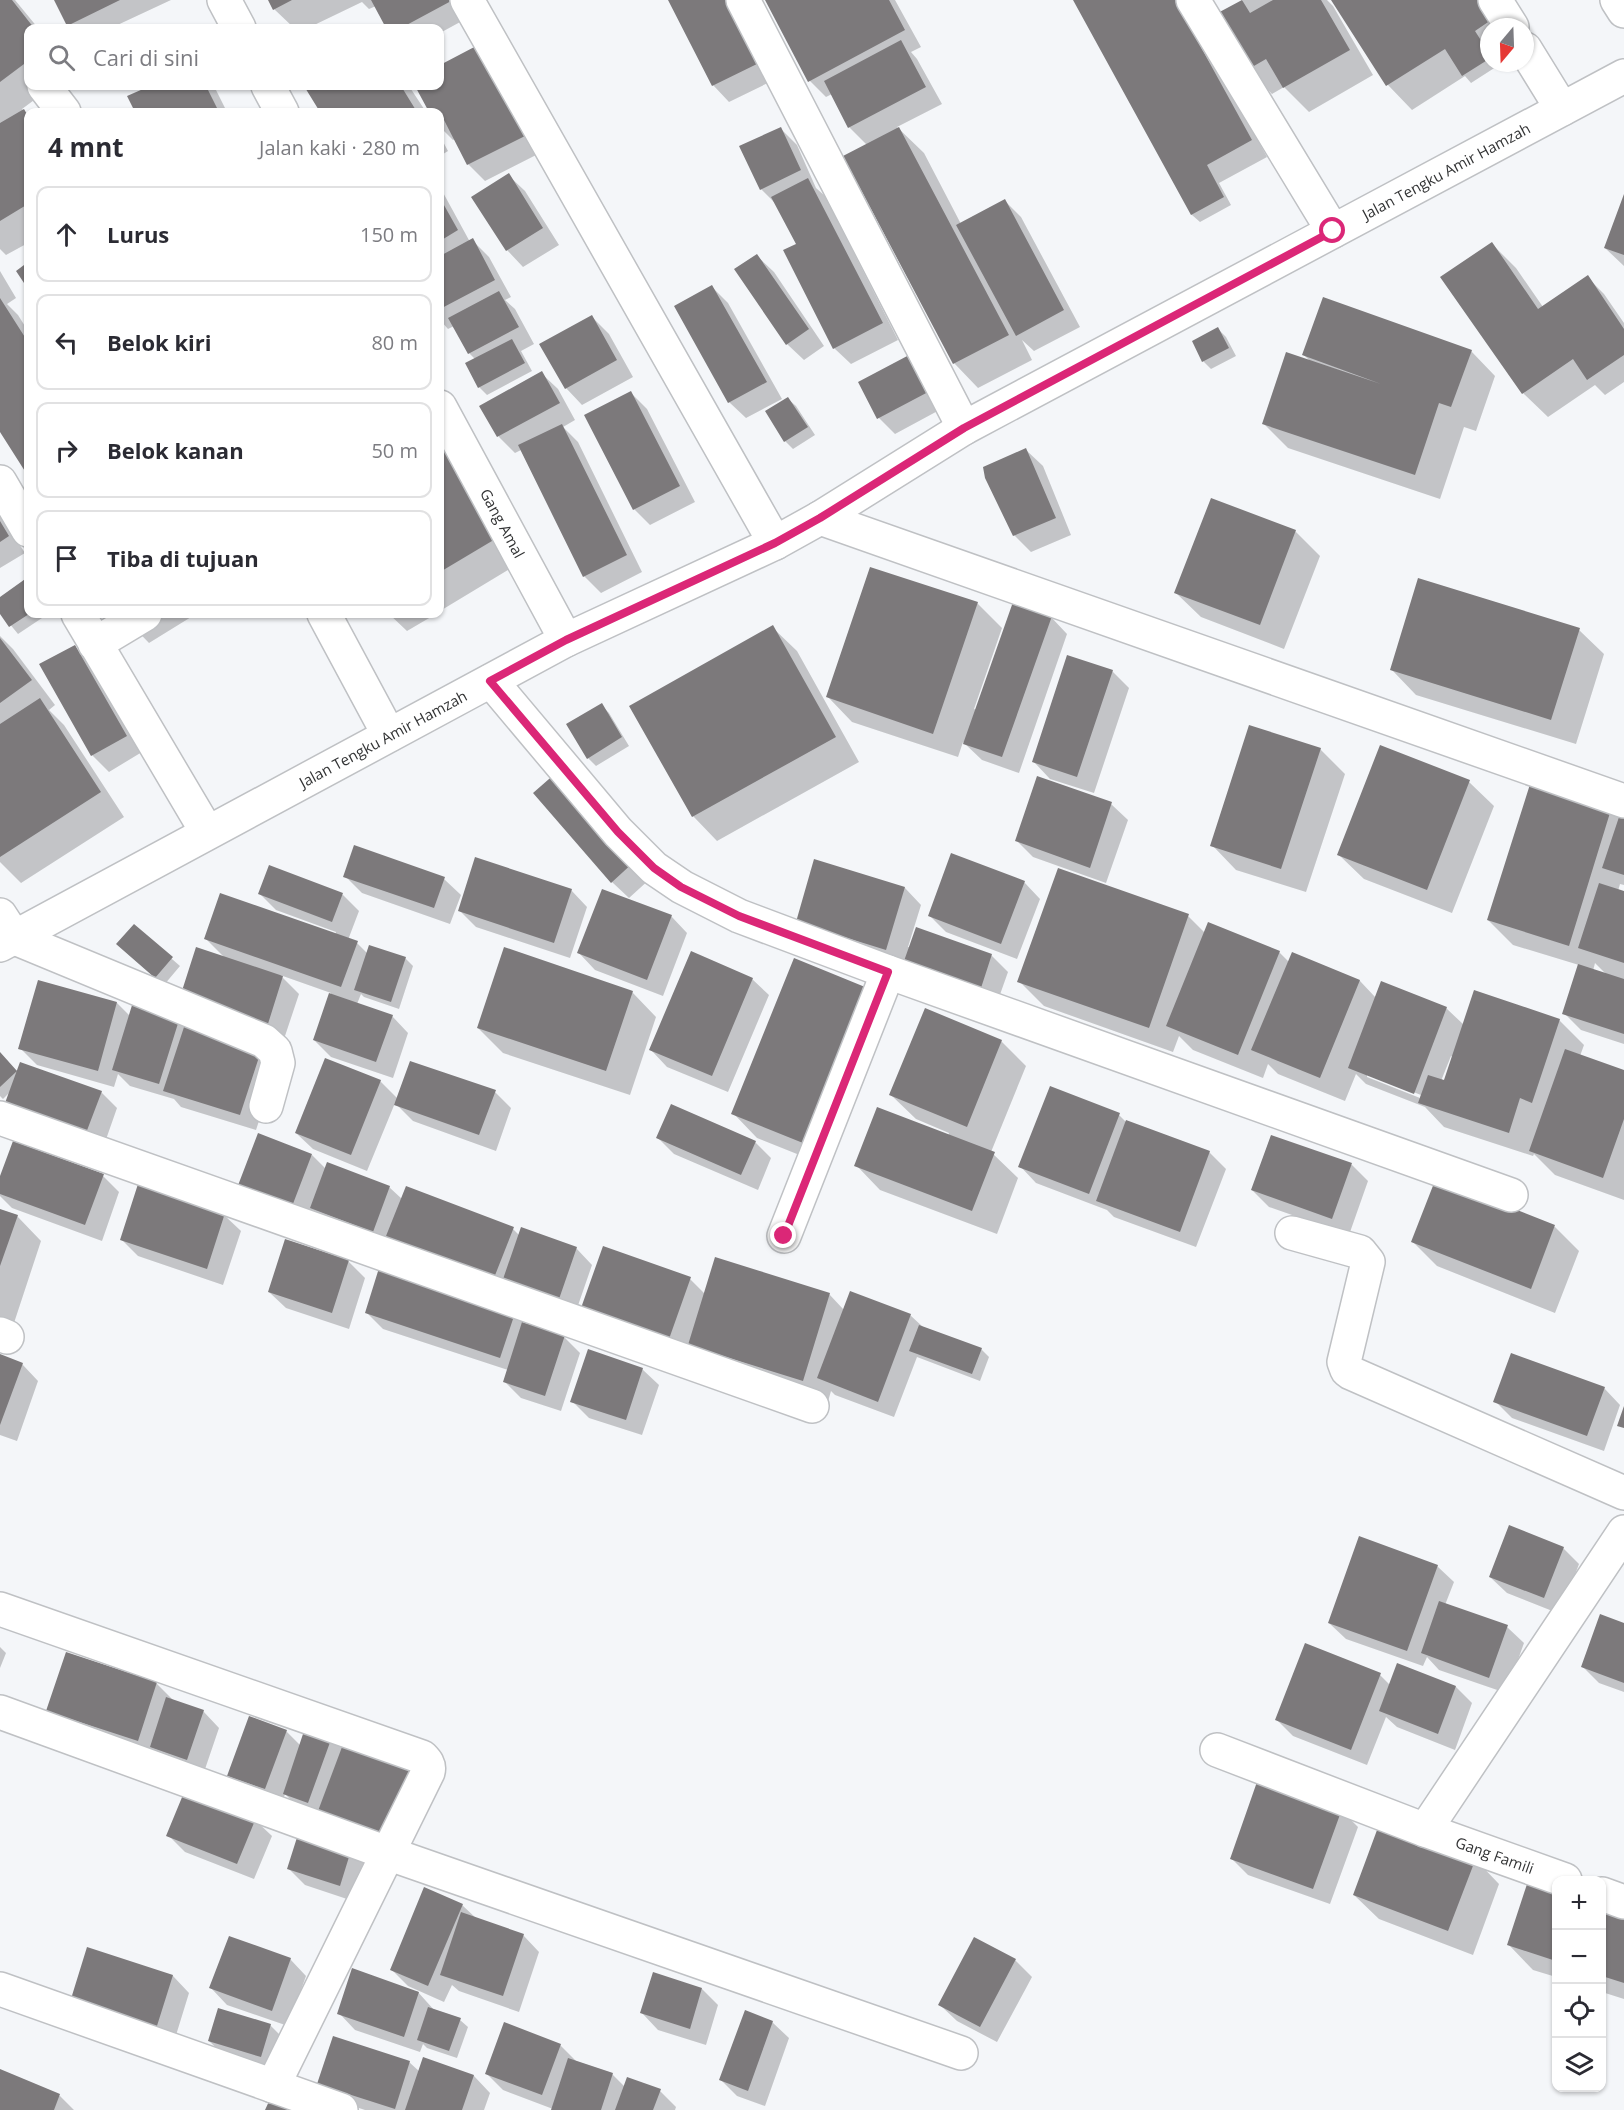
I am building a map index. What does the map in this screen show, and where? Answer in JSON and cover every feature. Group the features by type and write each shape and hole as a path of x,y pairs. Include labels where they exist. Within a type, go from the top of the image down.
{"street":[{"path":"224,0 237,24"},
{"path":"467,0 775,543"},
{"path":"743,0 964,428"},
{"path":"1192,0 1333,231"},
{"path":"1495,0 1506,18"},
{"path":"1617,0 1624,11"},
{"path":"1534,64 1562,109"},
{"name":"Jalan Tengku Amir Hamzah","path":"5,933 207,832 566,640 775,543 820,518 964,428 1624,76"},
{"path":"47,90 61,108"},
{"path":"270,90 280,108"},
{"name":"Gang Amal","path":"444,414 566,640"},
{"path":"0,482 24,523"},
{"path":"820,518 1624,801"},
{"path":"80,618 207,832"},
{"path":"96,644 138,618"},
{"path":"326,618 389,735"},
{"path":"490,681 618,832 654,868 681,887 739,916 888,972 1511,1195"},
{"path":"5,933 264,1041 275,1051 278,1063 266,1106"},
{"path":"784,1236 888,972"},
{"path":"0,1118 812,1406"},
{"path":"1292,1233 1360,1252 1368,1262 1344,1362 1347,1370 1624,1493"},
{"path":"1425,1830 1624,1533"},
{"path":"0,1609 422,1757 428,1764 428,1772 273,2086"},
{"path":"0,1712 387,1853 961,2053"},
{"name":"Gang Famili","path":"1217,1750 1552,1876"},
{"path":"1606,1895 1624,1902"},
{"path":"0,1989 342,2110"}],"building":[{"path":"0,0 12,0 31,24 24,24 24,64 0,82"},
{"path":"54,0 120,0 71,24 66,24"},
{"path":"268,0 292,0 273,10"},
{"path":"371,0 453,0 408,24 384,24"},
{"path":"668,0 727,0 759,63 712,86"},
{"path":"765,0 889,0 905,30 808,82"},
{"path":"1073,0 1175,0 1252,140 1207,165 1224,197 1191,215"},
{"path":"1242,0 1250,13 1273,0 1321,0 1350,50 1283,88 1266,59 1247,70 1214,15"},
{"path":"1331,0 1487,0 1497,16 1480,18 1480,28 1475,31 1480,39 1480,65 1462,76 1445,49 1386,86"},
{"path":"901,40 926,87 848,128 824,81"},
{"path":"480,44 527,135 467,165 444,120 444,108 427,108 417,90 444,90 444,63"},
{"path":"141,90 208,90 217,108 133,108 127,96"},
{"path":"306,90 403,90 415,108 318,108"},
{"path":"24,109 24,206 0,221 0,123"},
{"path":"781,127 801,170 760,190 739,146"},
{"path":"899,127 1009,335 953,364 843,156"},
{"path":"509,173 543,228 506,251 471,197"},
{"path":"808,178 883,323 833,349 783,250 796,244 771,197"},
{"path":"1624,194 1624,255 1604,248"},
{"path":"1005,199 1064,310 1016,336 956,225"},
{"path":"444,205 458,230 444,239"},
{"path":"473,238 495,280 444,307 444,254"},
{"path":"1492,242 1538,309 1588,275 1624,329 1624,355 1587,380 1573,359 1522,394 1440,277"},
{"path":"757,254 809,329 786,345 734,269"},
{"path":"24,265 24,283 16,271"},
{"path":"712,285 767,382 728,403 674,306"},
{"path":"499,291 519,327 468,354 448,318"},
{"path":"1323,297 1472,350 1451,407 1439,403 1415,475 1262,424 1286,352 1381,384 1302,355"},
{"path":"0,298 24,336 24,470 0,432"},
{"path":"592,315 617,360 565,389 539,344"},
{"path":"1218,327 1229,348 1202,362 1192,341"},
{"path":"512,339 525,363 478,388 465,363"},
{"path":"911,354 930,391 877,419 858,382"},
{"path":"542,371 560,403 497,437 479,406"},
{"path":"631,391 680,486 633,510 584,415"},
{"path":"788,397 808,427 784,442 765,411"},
{"path":"562,424 627,555 583,577 518,445"},
{"path":"1026,448 1056,518 1013,536 985,478 983,467"},
{"path":"444,449 497,538 444,570"},
{"path":"1211,498 1296,530 1260,625 1174,593"},
{"path":"0,521 9,536 0,542"},
{"path":"870,567 978,602 933,734 826,697"},
{"path":"1418,578 1580,628 1551,720 1390,670"},
{"path":"24,580 24,617 9,627 0,614 0,597"},
{"path":"1013,602 1052,616 1002,757 963,744"},
{"path":"773,625 836,737 692,817 629,706"},
{"path":"0,638 32,680 0,703"},
{"path":"75,645 127,736 91,756 39,664"},
{"path":"1067,655 1113,670 1077,777 1032,762"},
{"path":"40,698 101,792 0,857 0,724"},
{"path":"602,703 622,737 587,759 566,724"},
{"path":"1249,725 1321,748 1281,869 1210,846"},
{"path":"1380,745 1470,780 1427,890 1337,855"},
{"path":"557,772 635,861 611,883 533,793"},
{"path":"1037,776 1112,802 1090,868 1015,841"},
{"path":"1532,778 1613,803 1569,946 1487,920"},
{"path":"1620,814 1624,816 1624,875 1602,868"},
{"path":"354,845 445,877 434,908 343,877"},
{"path":"951,853 1025,881 1001,944 928,916"},
{"path":"475,857 572,889 554,943 458,911"},
{"path":"814,859 905,887 886,950 796,922"},
{"path":"269,865 343,893 332,922 258,894"},
{"path":"1058,868 1189,914 1149,1028 1017,982"},
{"path":"1599,883 1624,891 1624,963 1578,948"},
{"path":"602,889 672,915 647,980 577,953"},
{"path":"220,893 358,941 341,987 204,939"},
{"path":"1208,922 1280,951 1238,1055 1166,1026"},
{"path":"134,924 173,957 155,978 116,944"},
{"path":"916,927 992,954 981,988 904,961"},
{"path":"369,945 406,957 391,1002 354,990"},
{"path":"196,947 283,976 267,1027 180,997"},
{"path":"504,947 633,991 606,1071 477,1028"},
{"path":"691,951 753,978 712,1076 649,1050"},
{"path":"1292,952 1360,980 1320,1078 1251,1050"},
{"path":"794,958 865,987 803,1143 731,1114"},
{"path":"1578,964 1624,979 1624,1034 1562,1014"},
{"path":"38,980 117,1002 98,1071 18,1049"},
{"path":"1381,981 1447,1007 1414,1094 1348,1068"},
{"path":"1474,990 1560,1019 1532,1103 1520,1098 1509,1133 1418,1103 1428,1075 1444,1080"},
{"path":"329,993 393,1015 376,1062 313,1040"},
{"path":"133,1002 180,1017 159,1084 112,1070"},
{"path":"925,1008 1002,1040 967,1127 889,1095"},
{"path":"185,1024 262,1048 240,1115 163,1091"},
{"path":"1565,1049 1624,1070 1624,1119 1603,1178 1529,1151"},
{"path":"0,1052 17,1071 0,1087"},
{"path":"325,1058 381,1080 351,1155 295,1133"},
{"path":"410,1061 496,1090 479,1135 394,1105"},
{"path":"20,1062 102,1091 86,1133 5,1103"},
{"path":"1050,1086 1120,1113 1089,1194 1018,1167"},
{"path":"671,1104 756,1141 741,1175 656,1138"},
{"path":"877,1107 995,1152 972,1211 854,1166"},
{"path":"1126,1120 1210,1151 1180,1232 1096,1201"},
{"path":"258,1133 312,1154 291,1209 237,1188"},
{"path":"1271,1135 1352,1163 1332,1219 1251,1190"},
{"path":"13,1141 104,1174 85,1225 0,1194 0,1176"},
{"path":"327,1162 390,1186 373,1232 310,1208"},
{"path":"1436,1178 1555,1225 1531,1289 1411,1242"},
{"path":"138,1184 225,1213 207,1269 120,1240"},
{"path":"406,1186 514,1227 492,1283 384,1241"},
{"path":"0,1209 18,1215 0,1266"},
{"path":"521,1227 577,1247 558,1302 502,1282"},
{"path":"285,1239 349,1260 332,1313 268,1292"},
{"path":"603,1246 691,1277 669,1339 581,1308"},
{"path":"715,1257 830,1293 803,1381 688,1345"},
{"path":"379,1268 515,1313 500,1358 365,1313"},
{"path":"850,1291 911,1314 878,1402 817,1378"},
{"path":"522,1322 565,1335 545,1396 503,1382"},
{"path":"919,1325 982,1348 972,1374 909,1351"},
{"path":"588,1349 643,1368 626,1420 570,1402"},
{"path":"1511,1353 1605,1387 1587,1436 1493,1402"},
{"path":"0,1354 23,1363 0,1425"},
{"path":"1624,1406 1624,1428 1617,1426"},
{"path":"1509,1525 1564,1547 1544,1598 1489,1577"},
{"path":"1359,1536 1438,1565 1407,1651 1328,1623"},
{"path":"1439,1601 1508,1625 1489,1678 1421,1653"},
{"path":"1600,1614 1624,1623 1624,1683 1581,1667"},
{"path":"1305,1643 1381,1673 1351,1750 1275,1720"},
{"path":"66,1652 157,1682 138,1741 46,1711"},
{"path":"1397,1663 1456,1686 1438,1734 1379,1711"},
{"path":"166,1697 204,1710 187,1760 150,1747"},
{"path":"249,1716 287,1730 265,1789 227,1776"},
{"path":"306,1725 333,1734 308,1803 283,1794"},
{"path":"345,1739 415,1766 388,1838 318,1811"},
{"path":"1258,1779 1342,1809 1313,1889 1230,1859"},
{"path":"185,1790 256,1818 237,1864 166,1836"},
{"path":"1380,1822 1476,1858 1448,1931 1353,1895"},
{"path":"300,1828 353,1844 340,1886 287,1869"},
{"path":"1528,1881 1552,1889 1552,1960 1507,1945"},
{"path":"424,1887 463,1904 428,1986 390,1970"},
{"path":"1606,1906 1624,1912 1624,1983 1606,1977"},
{"path":"461,1912 524,1934 503,1996 440,1975"},
{"path":"229,1936 291,1958 272,2011 209,1988"},
{"path":"974,1937 1016,1959 980,2027 938,2005"},
{"path":"87,1947 173,1975 156,2029 70,2002"},
{"path":"352,1968 419,1992 404,2037 337,2014"},
{"path":"653,1972 702,1988 690,2029 640,2013"},
{"path":"428,2007 461,2018 449,2051 417,2040"},
{"path":"218,2008 271,2024 261,2057 208,2041"},
{"path":"745,2010 773,2021 748,2091 719,2080"},
{"path":"504,2022 561,2044 542,2095 485,2074"},
{"path":"333,2036 410,2061 395,2109 317,2084"},
{"path":"423,2057 474,2075 462,2110 405,2110"},
{"path":"568,2058 613,2073 601,2110 551,2110"},
{"path":"0,2069 60,2094 54,2110 0,2110"},
{"path":"627,2077 661,2089 653,2110 615,2110"},
{"path":"271,2097 303,2110 265,2110"}],"route":[{"path":"784,1236 888,972 739,916 681,887 654,868 618,832 490,681 566,640 775,543 820,518 964,428 1333,231"}]}
